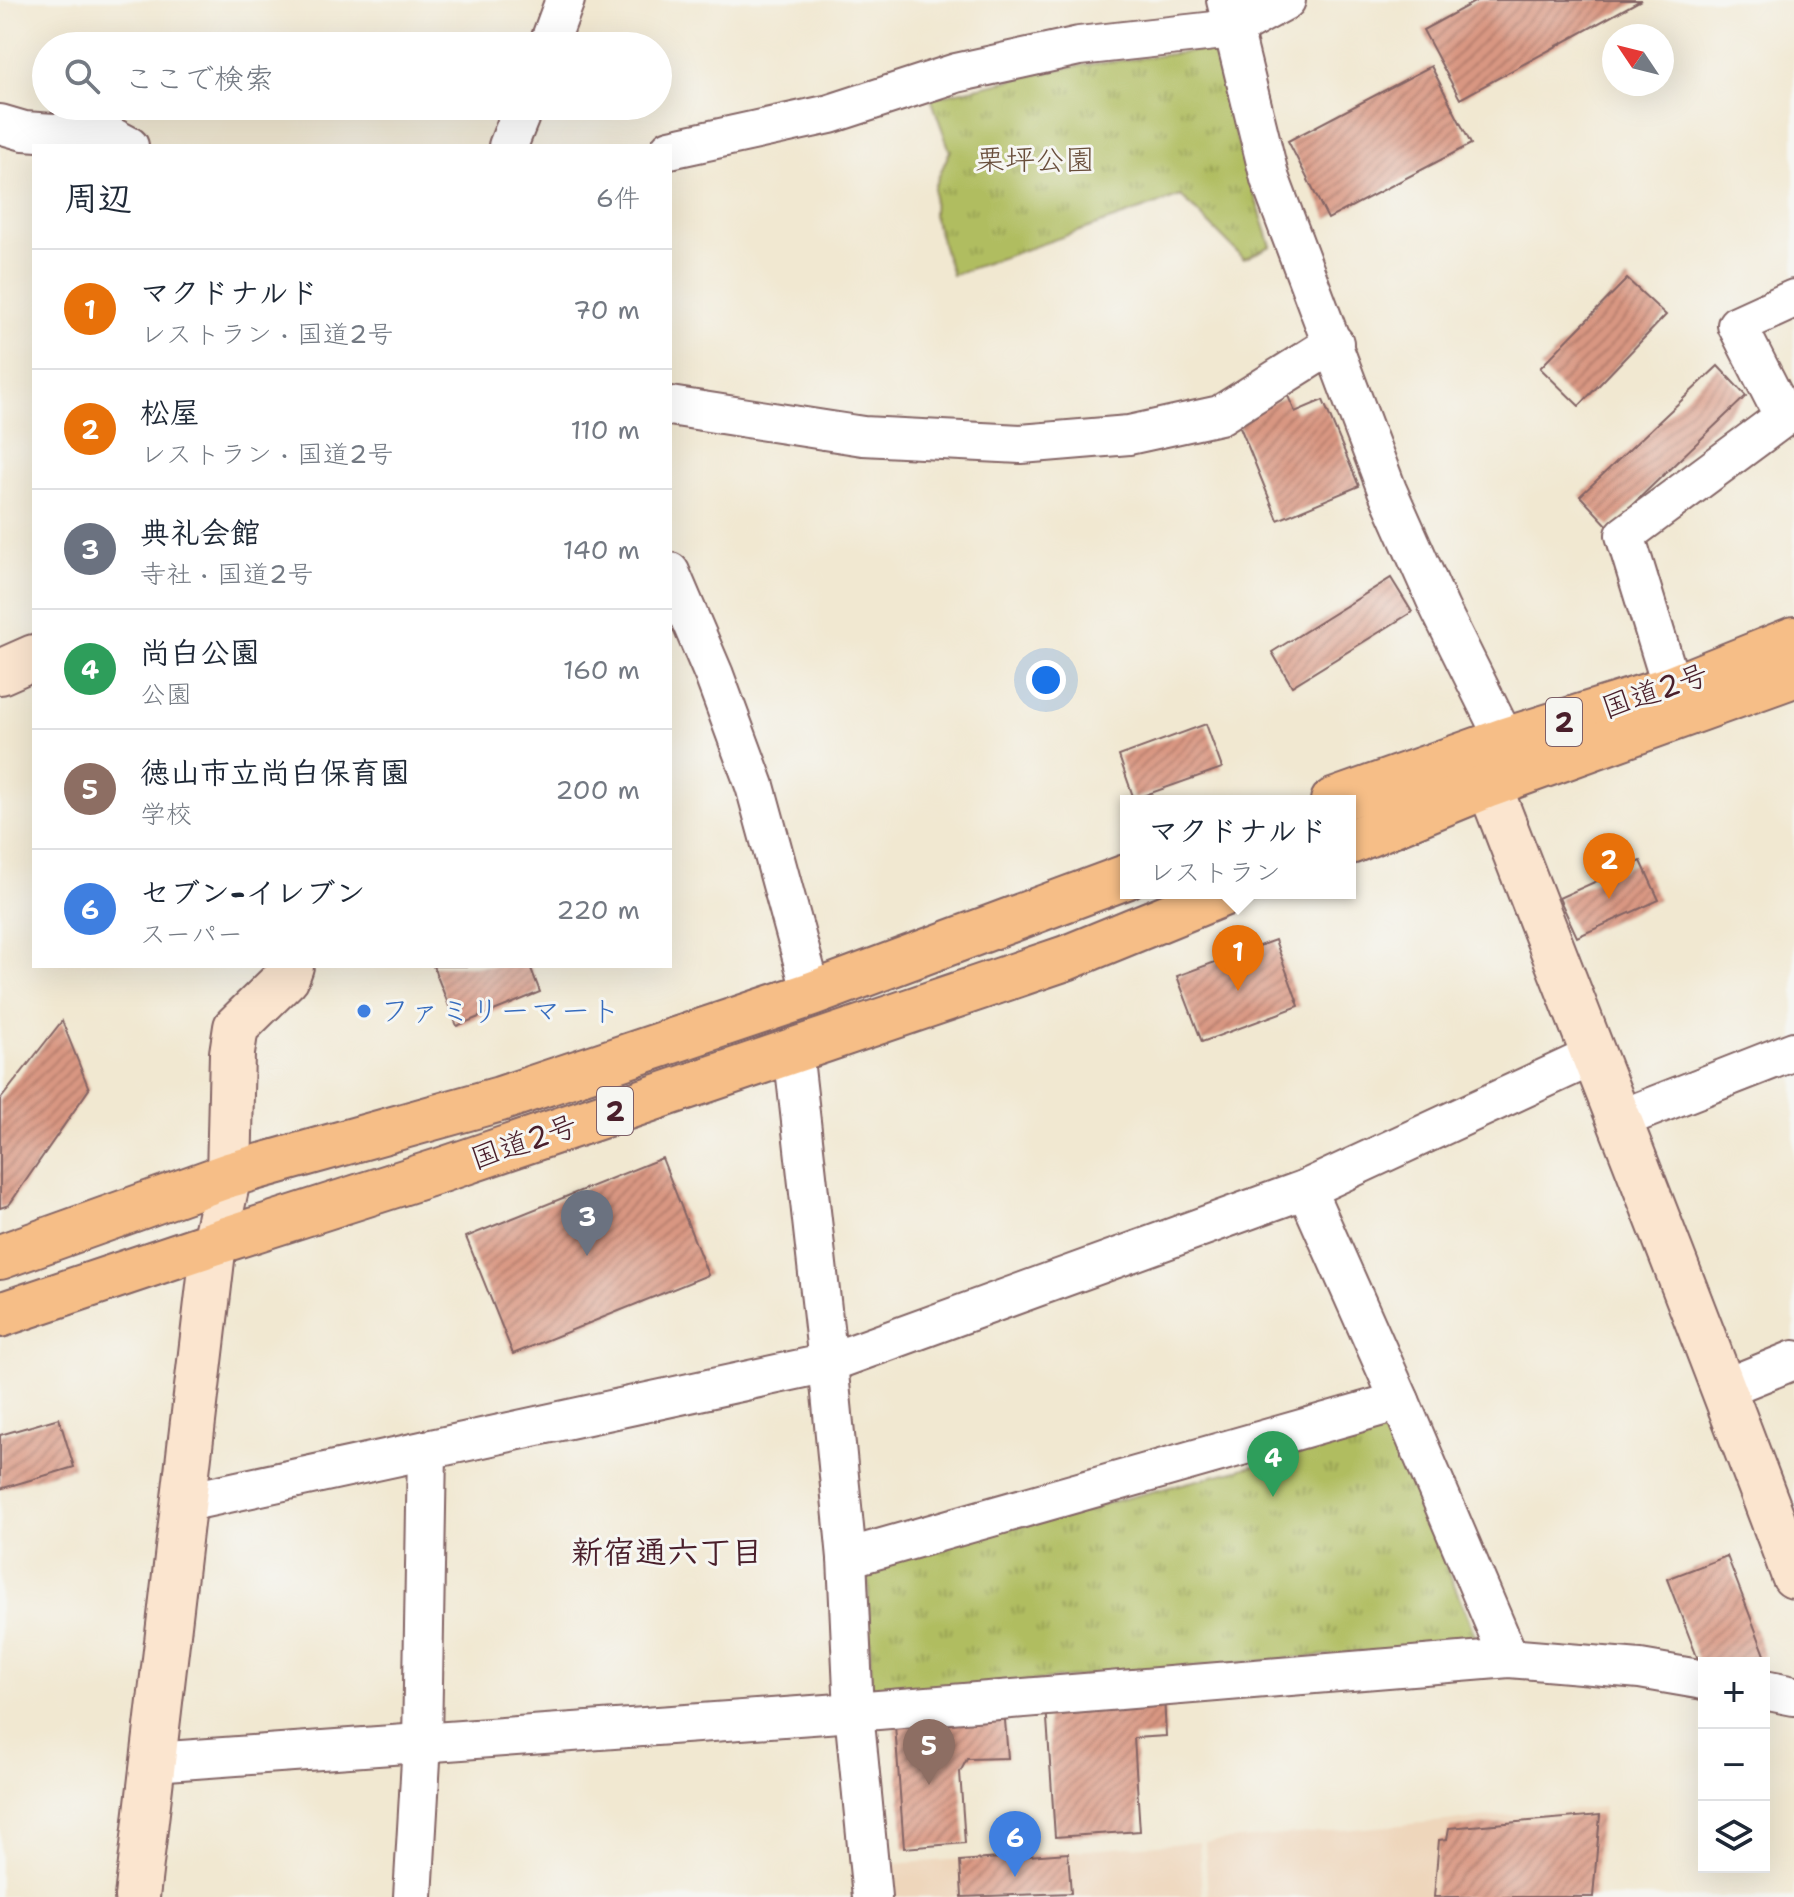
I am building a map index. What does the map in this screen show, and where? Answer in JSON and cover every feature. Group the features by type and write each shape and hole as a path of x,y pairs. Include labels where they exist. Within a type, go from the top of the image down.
{"highway":[{"name":"国道2号","path":"1350,795 1505,740 1672,688 1794,639"},
{"name":"国道2号","path":"1356,840 1489,785 1794,675"},
{"name":"国道2号","path":"0,1257 229,1175 500,1099 812,994 1120,879"},
{"name":"国道2号","path":"0,1315 442,1170 1066,958 1210,899"}],"street":[{"path":"553,32 565,0"},
{"path":"672,149 830,114 956,73 1230,15 1286,0"},
{"path":"1230,15 1270,179 1387,490 1440,609 1505,740 1489,785 1725,1388 1794,1576"},
{"path":"509,144 518,120"},
{"path":"0,124 24,131 112,137 125,144"},
{"path":"1672,688 1625,535 1784,417 1737,325 1794,299"},
{"path":"672,406 863,436 1021,444 1129,435 1220,415 1334,343"},
{"path":"672,577 714,675 755,786 812,994"},
{"path":"0,672 32,658"},
{"path":"137,1897 214,1243 229,1175 232,1053 236,1027 287,977 290,968"},
{"path":"793,1050 847,1558 854,1712 872,1897"},
{"path":"1618,1120 1794,1051"},
{"path":"182,1503 828,1363 1306,1189 1593,1056"},
{"path":"1306,1189 1509,1658"},
{"path":"1725,1388 1794,1360"},
{"path":"847,1558 1400,1401"},
{"path":"413,1897 422,1743 427,1450"},
{"path":"153,1762 854,1712 1509,1658 1640,1669 1698,1679"},
{"path":"1770,1691 1794,1696"}],"shaded area":[{"path":"1604,1807 1596,1897 1208,1897 1205,1842"},
{"path":"1199,1842 1202,1897 895,1897 892,1864"}],"green space":[{"name":"栗坪公園","path":"1212,49 1271,246 1244,259 1181,196 952,275 933,215 934,187 950,151 931,98 1069,67"},
{"path":"1390,1431 1478,1642 871,1695 868,1564"}],"building":[{"path":"1478,0 1641,0 1460,99 1423,30"},
{"path":"1431,66 1471,144 1328,219 1288,141"},
{"path":"1627,279 1666,315 1579,406 1540,368"},
{"path":"1718,366 1746,396 1609,527 1580,496"},
{"path":"1288,396 1295,412 1323,400 1359,486 1278,520 1236,417"},
{"path":"1391,578 1412,612 1292,686 1272,652"},
{"path":"1206,724 1222,768 1145,795 1133,795 1119,756"},
{"path":"1641,861 1659,900 1577,937 1559,898"},
{"path":"1275,940 1299,1006 1202,1042 1177,976"},
{"path":"434,968 531,968 540,992 457,1026"},
{"path":"62,1021 89,1089 9,1205 0,1208 0,1100"},
{"path":"662,1158 708,1275 513,1354 466,1237"},
{"path":"59,1418 74,1467 0,1489 0,1435"},
{"path":"1727,1556 1765,1655 1698,1657 1698,1659 1667,1579"},
{"path":"1164,1695 1166,1736 1134,1738 1140,1831 1055,1837 1046,1704"},
{"path":"1004,1708 1008,1758 967,1759 960,1772 965,1843 904,1848 895,1725"},
{"path":"1600,1815 1593,1897 1434,1897 1439,1840 1447,1839 1449,1828"},
{"path":"1068,1853 1071,1893 962,1897 960,1861"}],"place":[{"name":"松屋","path":"1609,899"},
{"name":"マクドナルド","path":"1238,991"},
{"name":"ファミリーマート","path":"364,1011"},
{"name":"典礼会館","path":"587,1256"},
{"name":"尚白公園","path":"1273,1497"},
{"name":"徳山市立尚白保育園","path":"929,1785"},
{"name":"セブン-イレブン","path":"1015,1877"}],"district":[{"name":"新宿通六丁目","path":"667,1552"}]}
